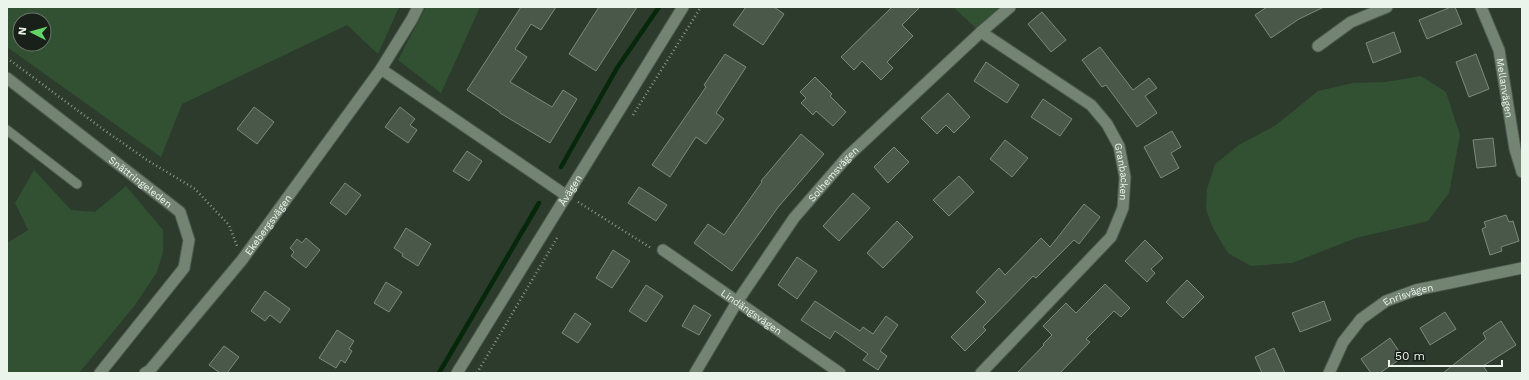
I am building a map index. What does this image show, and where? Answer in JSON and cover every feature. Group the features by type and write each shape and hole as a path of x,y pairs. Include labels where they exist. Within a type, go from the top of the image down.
{"street":[{"name":"Ekebergsvägen","path":"145,373 150,370 242,260 381,69 418,7"},
{"name":"Åvägen","path":"457,373 683,7"},
{"name":"Solhemsvägen","path":"695,373 736,302 794,218 847,157 980,32 1010,7"},
{"path":"1318,46 1351,22 1388,7"},
{"name":"Mellanvägen","path":"1480,7 1499,50 1515,149 1522,172"},
{"name":"Granbacken","path":"980,32 1091,105 1107,124 1119,146 1125,177 1123,208 1111,237 981,373"},
{"path":"381,69 567,196"},
{"name":"Snättringeleden","path":"7,78 180,212 189,240 184,268 100,373"},
{"name":"Lindängsvägen","path":"663,250 840,373"},
{"name":"Enrisvägen","path":"1329,373 1343,342 1361,319 1386,301 1416,290 1522,268"}],"lane":[{"path":"7,130 77,184"}],"path":[{"path":"629,122 701,7"},
{"path":"7,58 147,160 196,189 229,225 242,260"},
{"path":"575,208 579,202 651,248 663,250"},
{"path":"477,373 561,232"}],"green space":[{"path":"7,7 399,7 378,54 347,25 182,104 161,157 14,52 52,52 52,12 12,12 12,51 7,47"},
{"path":"426,7 480,7 441,93 398,60"},
{"path":"953,7 1000,7 976,28"},
{"path":"1421,76 1446,92 1460,135 1449,193 1428,221 1356,238 1292,263 1251,266 1228,253 1214,230 1206,210 1207,189 1215,164 1239,145 1276,125 1318,91 1353,83 1386,82"},
{"path":"34,170 71,210 95,212 126,186 163,230 163,252 157,272 135,305 79,373 7,373 7,243 28,230 15,203"}],"building":[{"path":"521,7 556,7 541,30 531,24 515,49 527,57 510,82 552,107 563,90 577,99 550,143 500,113 467,90"},
{"path":"599,7 637,7 596,71 569,54"},
{"path":"746,7 774,7 784,14 763,45 733,25"},
{"path":"892,7 920,7 902,25 913,36 887,62 893,68 881,80 862,61 854,70 841,57"},
{"path":"1267,7 1324,7 1299,19 1271,38 1255,15"},
{"path":"1451,7 1455,7 1462,24 1427,39 1419,20"},
{"path":"1042,12 1066,40 1051,52 1028,24"},
{"path":"1394,32 1401,52 1373,63 1366,43"},
{"path":"1100,47 1133,90 1149,78 1157,88 1145,96 1157,113 1137,127 1106,85 1102,87 1082,60"},
{"path":"725,54 746,67 716,113 724,119 706,144 696,137 670,177 652,165 706,87 704,85"},
{"path":"1476,54 1489,89 1469,97 1456,62"},
{"path":"986,62 1019,85 1007,103 974,81"},
{"path":"815,77 832,94 830,96 846,112 833,126 816,111 813,115 801,103 806,98 800,92"},
{"path":"948,93 970,117 954,133 946,125 937,134 921,118"},
{"path":"1043,99 1072,119 1060,136 1031,117"},
{"path":"254,107 274,122 257,144 237,129"},
{"path":"400,107 415,119 410,125 417,130 408,143 385,127"},
{"path":"1172,131 1181,147 1171,153 1179,168 1161,178 1144,147"},
{"path":"801,134 824,154 779,206 732,271 694,243 708,224 724,235 762,182 761,181"},
{"path":"1493,138 1496,166 1477,168 1473,140"},
{"path":"1005,140 1028,158 1012,177 990,159"},
{"path":"894,147 909,162 888,183 874,167"},
{"path":"467,151 482,161 469,181 453,171"},
{"path":"959,176 974,192 949,216 933,200"},
{"path":"345,183 361,195 346,215 330,203"},
{"path":"639,187 667,205 656,221 628,203"},
{"path":"853,193 870,208 839,241 823,226"},
{"path":"1084,204 1100,217 1079,244 1074,240 1036,278 1033,276 983,327 986,330 965,351 951,337 986,302 976,292 999,268 1005,275 1041,238 1050,247"},
{"path":"1506,215 1509,222 1513,221 1519,241 1501,247 1502,251 1490,255 1482,229 1486,227 1484,222"},
{"path":"897,221 913,237 883,268 867,253"},
{"path":"406,228 431,244 418,266 402,256 403,254 394,248"},
{"path":"306,238 320,250 306,268 291,256 294,252 290,248 297,239 302,243"},
{"path":"1145,240 1163,258 1151,269 1155,273 1147,282 1125,261"},
{"path":"613,250 630,261 612,288 596,278"},
{"path":"797,257 817,271 797,299 778,285"},
{"path":"1187,280 1204,297 1183,318 1166,302"},
{"path":"386,282 402,292 389,312 374,303"},
{"path":"1105,284 1130,308 1121,317 1114,311 1086,339 1090,342 1060,373 1017,373 1052,335 1043,326 1066,303 1076,313"},
{"path":"646,285 663,296 646,322 629,311"},
{"path":"265,291 290,309 280,323 270,315 265,321 251,311"},
{"path":"815,301 860,331 863,327 873,334 886,316 898,325 880,351 887,356 878,370 863,360 868,354 835,331 830,339 801,320"},
{"path":"1324,301 1331,320 1300,332 1292,313"},
{"path":"694,305 711,315 699,335 682,326"},
{"path":"1445,312 1456,329 1430,345 1420,328"},
{"path":"575,313 591,324 578,343 562,333"},
{"path":"1501,321 1516,345 1483,366 1488,373 1443,373 1486,339 1483,333"},
{"path":"337,330 354,341 349,349 352,351 345,363 341,360 336,368 319,358"},
{"path":"1390,338 1403,357 1380,373 1371,373 1361,359"},
{"path":"224,346 239,357 227,373 220,373 209,365"},
{"path":"1274,348 1285,373 1262,373 1255,357"}],"waterway":[{"path":"561,167 617,68 659,7"},
{"path":"439,373 539,203"}]}
